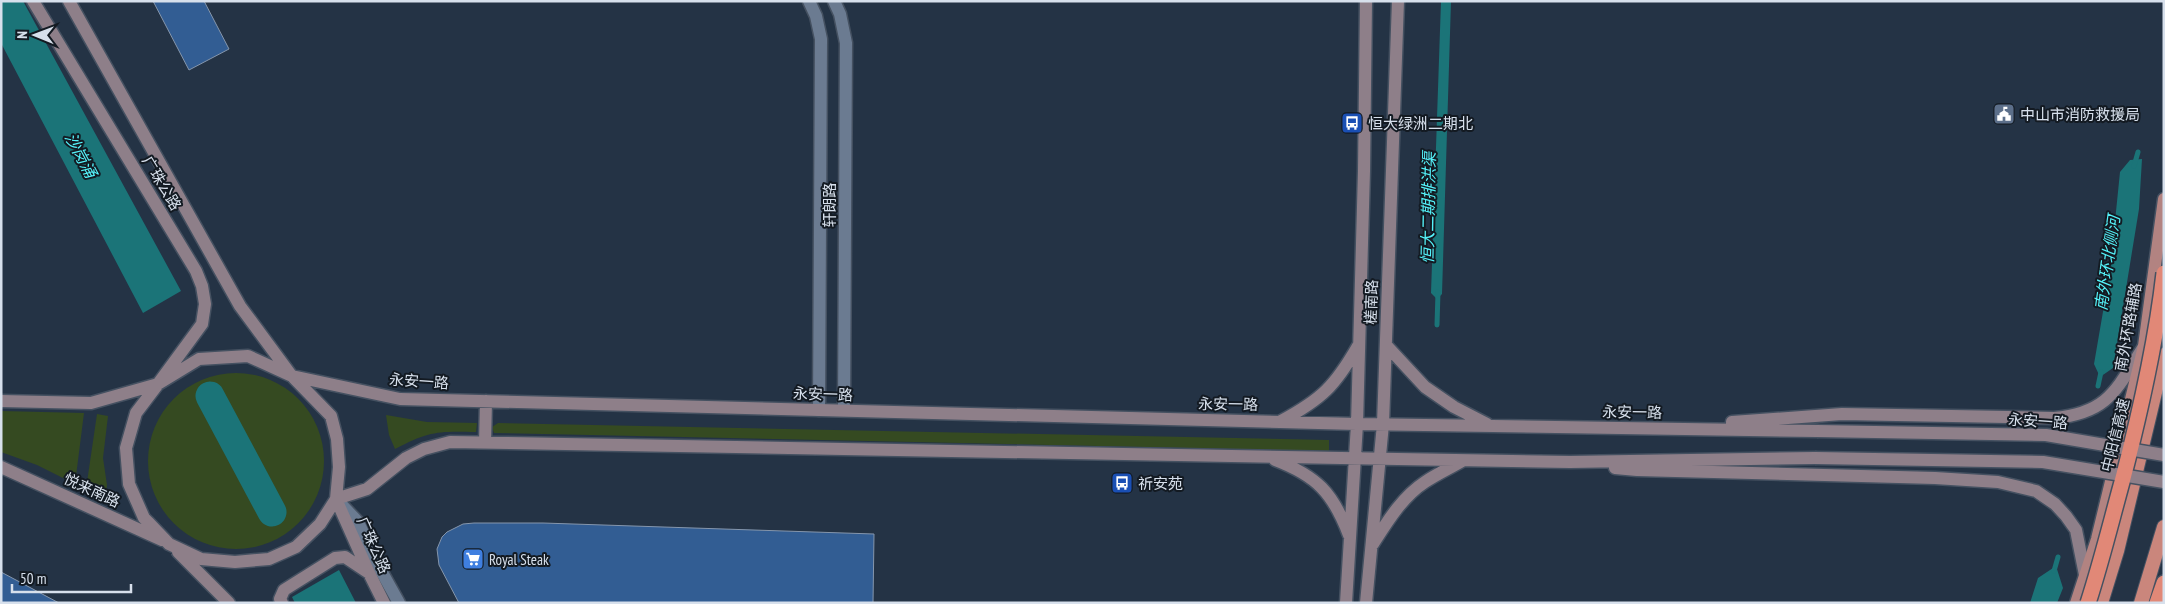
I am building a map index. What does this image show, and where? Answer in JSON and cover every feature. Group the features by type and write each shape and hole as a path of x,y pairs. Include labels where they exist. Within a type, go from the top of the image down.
{"highway":[{"name":"中阳信高速","path":"2088,603 2100,566 2140,415 2160,307 2164,273"},
{"path":"2101,603 2117,551 2164,355"},
{"path":"2141,603 2164,527"},
{"path":"2157,603 2164,583"}],"main road":[{"name":"广珠公路","path":"33,1 196,271 202,286 205,304 202,324 136,413 126,448 129,484 144,518 170,544"},
{"name":"广珠公路","path":"69,1 240,306 292,376"},
{"name":"槎南路","path":"1346,603 1356,458 1360,344 1366,1"},
{"name":"槎南路","path":"1366,603 1383,424 1398,1"},
{"name":"南外环路辅路","path":"2076,603 2097,539 2144,346 2164,199"},
{"path":"1650,429 1842,414 2054,418 2076,416 2092,410 2109,397 2120,385 2144,346 2164,322"},
{"path":"1279,422 1306,408 1326,392 1360,344"},
{"path":"1386,345 1424,387 1454,407 1490,426"},
{"path":"1,402 91,403 158,384 199,359 248,356 292,376 331,416 337,439 339,467 336,499 367,488 406,458 424,449 450,442 1570,462 1815,458 2043,462 2164,482"},
{"name":"永安一路","path":"292,376 400,399 1357,424 2046,435 2164,455"},
{"path":"485,443 486,401"},
{"path":"1268,457 1293,467 1314,480 1330,496 1342,517 1350,539"},
{"path":"1372,547 1389,518 1404,500 1423,483 1462,460"},
{"path":"1570,462 1637,470 1935,478 1998,482 2036,491 2055,504 2076,530 2085,575"},
{"name":"悦来南路","path":"1,467 201,559 235,562 269,559 296,547 320,524 336,499"},
{"name":"广珠公路","path":"336,499 384,603"},
{"path":"170,544 229,603"},
{"path":"282,603 280,599 284,590 334,558 344,557 369,573"}],"street":[{"name":"轩朗路","path":"809,1 816,16 821,39 819,410"},
{"name":"轩朗路","path":"834,1 840,14 846,43 844,410"},
{"path":"336,499 358,522 379,567 399,603"}],"shaded area":[{"path":"227,373 245,373 270,379 299,398 318,427 323,444 323,478 318,495 299,524 278,539 262,546 245,549 227,549 202,543 173,524 158,503 151,487 148,470 148,452 154,427 173,398 194,383 210,376"},
{"path":"1,411 84,413 75,484 37,465 1,452"},
{"path":"97,414 108,416 103,458 107,485 106,493 98,495 86,489"},
{"path":"386,415 427,422 477,423 476,432 434,433 395,449 389,435"},
{"path":"498,423 1329,440 1329,451 494,433 492,427"}],"water":[{"path":"1,1 23,1 181,291 143,313 1,43"},
{"path":"1441,1 1451,1 1442,294 1437,299 1431,293"},
{"path":"2142,159 2139,209 2113,368 2100,377 2094,364 2110,271 2120,172 2130,160"},
{"path":"2056,566 2063,588 2057,603 2030,603 2038,578"},
{"path":"339,570 356,603 295,603 292,597"}],"building":[{"path":"153,1 204,1 229,49 189,70"},
{"path":"543,523 874,534 873,603 459,603 439,565 437,549 442,537 447,532 463,524"},
{"path":"1,572 59,603 1,603"}],"waterway":[{"name":"南外环北侧河","path":"2134,166 2138,152"},
{"name":"恒大二期排洪渠","path":"1437,325 1438,292"},
{"name":"南外环北侧河","path":"2098,386 2101,372"},
{"name":"沙岗涌","path":"210,396 272,512"},
{"name":"南外环北侧河","path":"2054,571 2058,557"}],"place":[{"name":"中山市消防救援局","path":"2004,114"},
{"name":"恒大绿洲二期北","path":"1352,123"},
{"name":"祈安苑","path":"1122,483"},
{"name":"Royal Steak","path":"473,559"}]}
